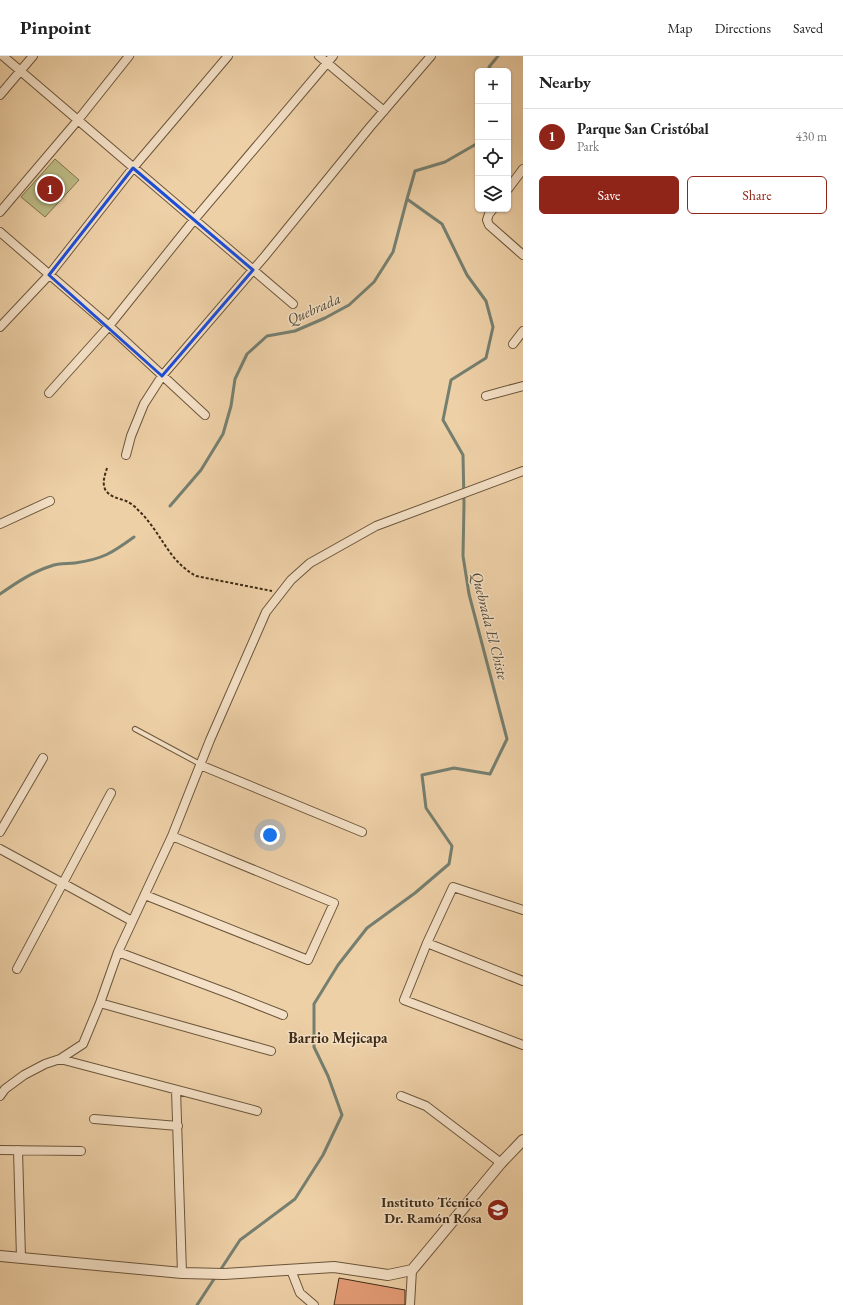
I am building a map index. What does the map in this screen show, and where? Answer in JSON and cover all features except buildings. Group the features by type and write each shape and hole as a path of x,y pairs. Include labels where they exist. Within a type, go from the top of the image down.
{"street":[{"path":"3,56 293,304"},
{"path":"0,95 33,56"},
{"path":"0,212 78,120 129,56"},
{"path":"0,327 49,275 133,168 228,56"},
{"path":"319,56 384,111"},
{"path":"49,394 109,326 194,220 333,56"},
{"path":"126,455 131,436 144,404 162,376 430,56"},
{"path":"511,185 523,169"},
{"path":"491,212 487,220 489,225 523,254"},
{"path":"0,232 109,326 205,415"},
{"path":"513,344 523,331"},
{"path":"486,396 523,386"},
{"path":"0,1096 5,1089 24,1076 45,1064 60,1059 83,1044 100,1003 118,952 172,836 200,765 266,612 291,580 310,563 376,526 523,471"},
{"path":"0,524 50,501"},
{"path":"0,832 43,758"},
{"path":"200,765 362,832"},
{"path":"17,969 111,793"},
{"path":"145,895 308,960 334,903 172,836"},
{"path":"0,849 132,920"},
{"path":"523,910 454,887 427,944 404,1000 523,1045"},
{"path":"427,944 523,981"},
{"path":"118,952 283,1015"},
{"path":"100,1003 271,1051"},
{"path":"60,1059 257,1111"},
{"path":"176,1090 182,1273"},
{"path":"401,1096 426,1106 501,1163"},
{"path":"94,1119 178,1126"},
{"path":"410,1305 412,1270 501,1163 523,1140"},
{"path":"0,1150 81,1151"},
{"path":"18,1150 21,1258"},
{"path":"0,1256 182,1273 224,1274 334,1267 388,1275 412,1270"},
{"path":"291,1270 300,1293 314,1305"}],"lane":[{"path":"135,729 200,765"}],"path":[{"path":"107,468 103,479 105,490 111,496 127,501 148,519 173,558 187,571 196,576 281,593"}],"highlighted area":[{"path":"133,168 253,270 162,376 49,275"}],"shaded area":[{"path":"55,159 79,180 45,217 21,197"}],"waterway":[{"name":"Quebrada El Chiste","path":"490,68 498,56"},
{"name":"Quebrada El Chiste","path":"219,1272 240,1240 295,1199 323,1155 342,1115 328,1076 314,1047 314,1004 338,965 367,928 415,893 449,864 452,846 426,808 422,775 454,768 490,774 507,739 469,594 463,556 463,455 443,420 451,380 486,358 493,327 486,301 467,275 442,224 407,199 415,171 445,162 475,145"},
{"name":"Quebrada","path":"170,506 201,470 223,434 231,406 235,379 247,354 267,336 295,331 325,318 349,305 374,282 393,252 407,199"},
{"name":"Quebrada","path":"0,594 24,578 44,568 57,564 93,560 113,551 134,537"},
{"name":"Quebrada El Chiste","path":"197,1305 216,1276"}],"place":[{"name":"Parque San Cristóbal","path":"50,189"},
{"name":"Instituto Técnico Dr. Ramón Rosa","path":"498,1210"}],"district":[{"name":"Barrio Mejicapa","path":"338,1038"}]}
